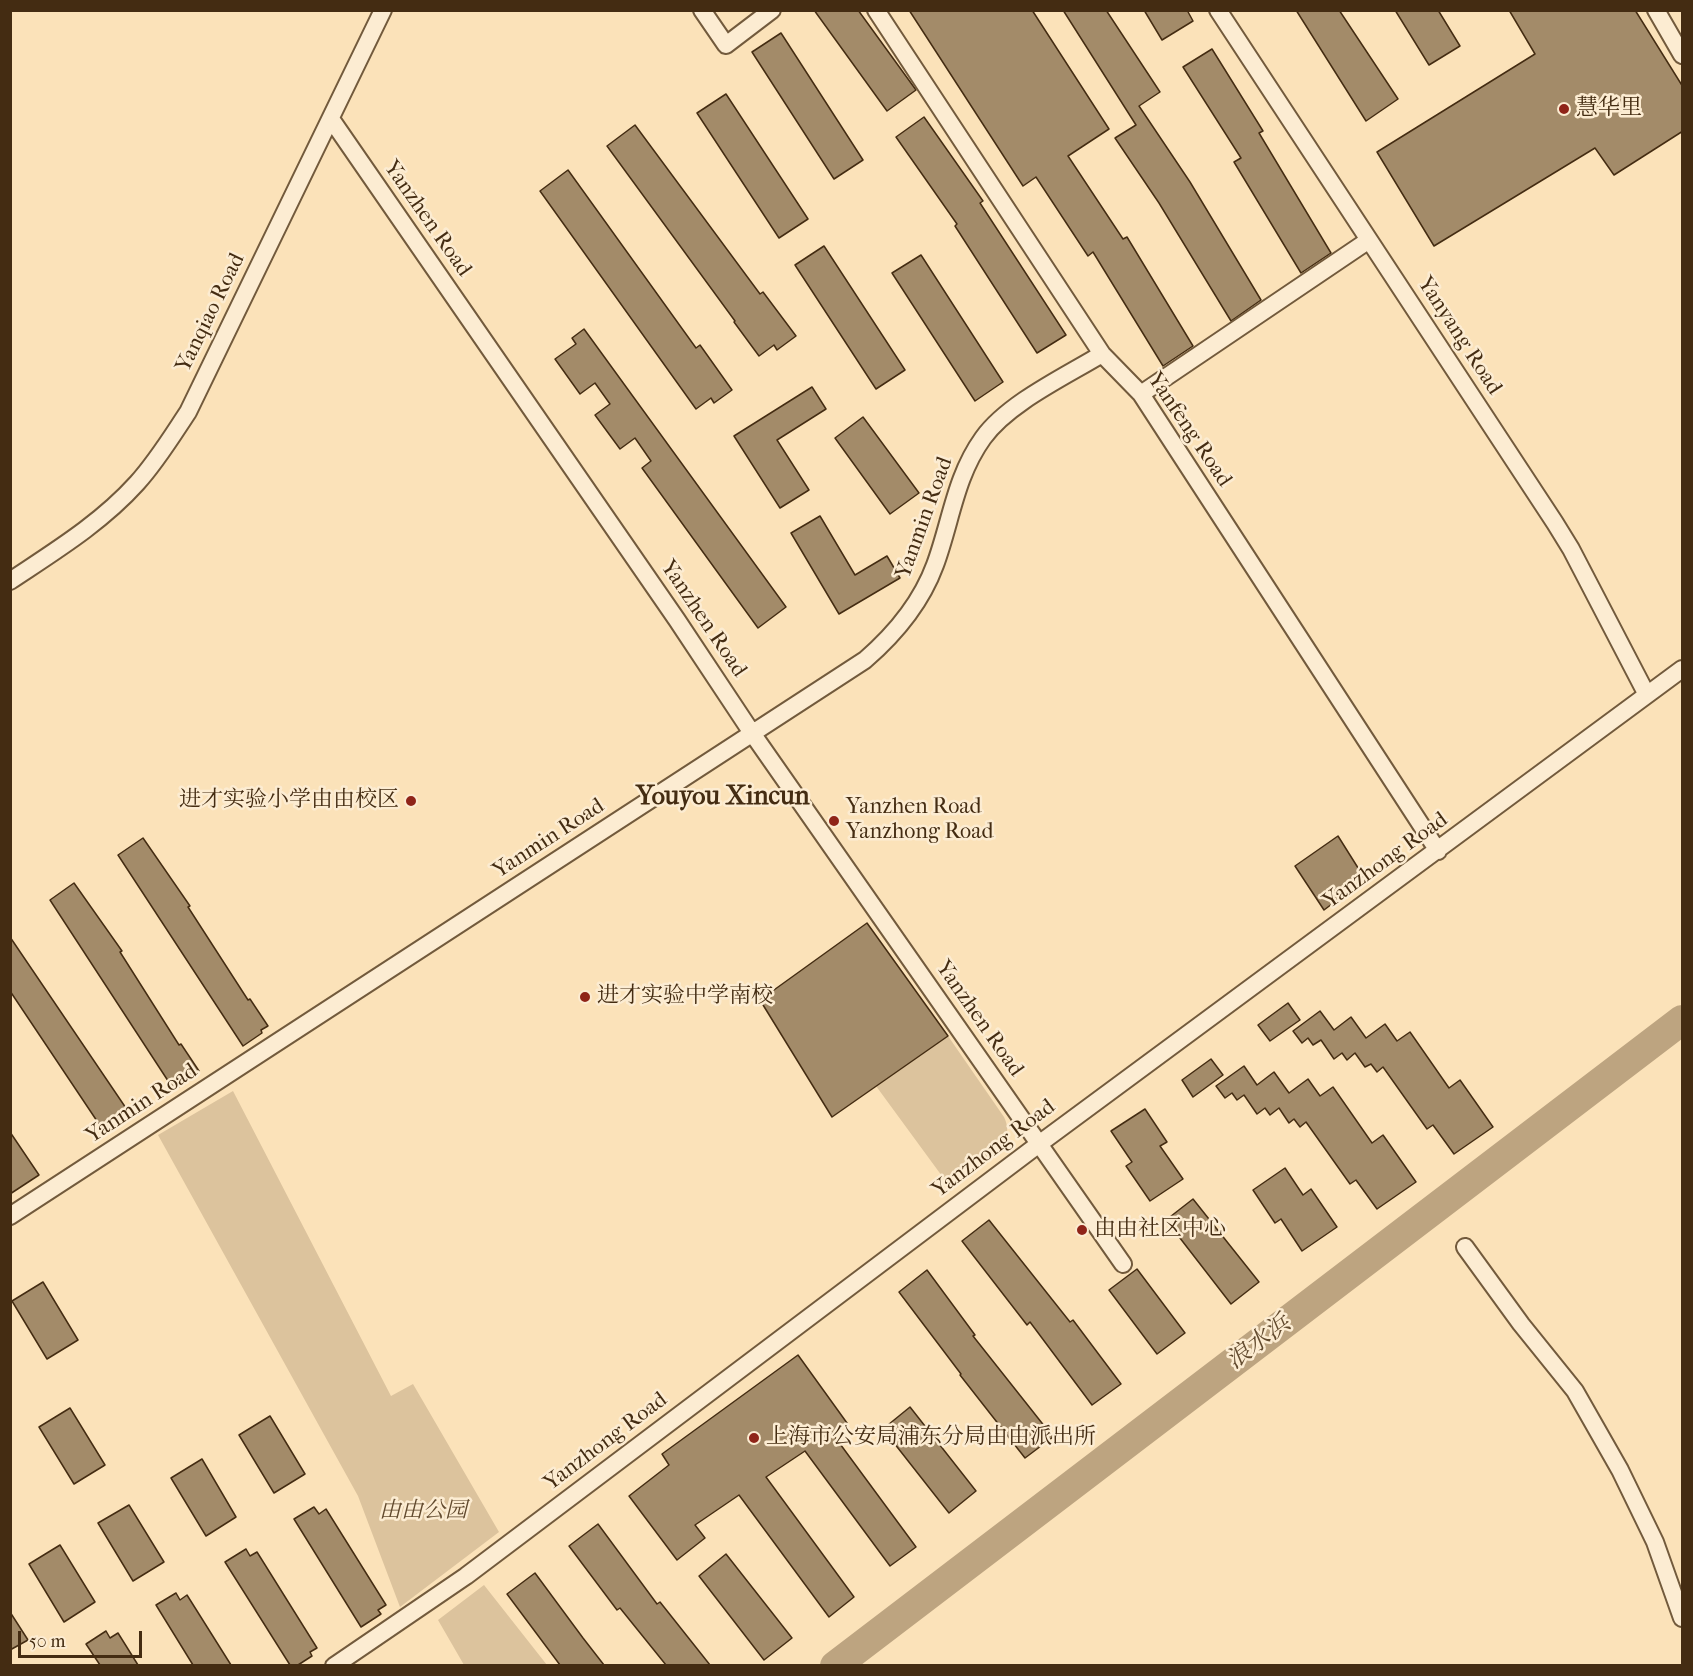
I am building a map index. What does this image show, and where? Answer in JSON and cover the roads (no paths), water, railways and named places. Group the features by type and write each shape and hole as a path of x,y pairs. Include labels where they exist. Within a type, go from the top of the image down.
{"street":[{"name":"Yanqiao Road","path":"10,581 67,544 136,484 154,463 188,412 383,10"},
{"path":"702,10 726,45 772,10"},
{"name":"Yanfeng Road","path":"876,10 1102,354 1141,394 1437,851"},
{"name":"Yanyang Road","path":"1218,10 1555,523 1647,695"},
{"path":"1656,10 1683,55"},
{"name":"Yanzhen Road","path":"331,119 670,610 752,733 1123,1264"},
{"path":"1141,394 1369,240"},
{"name":"Yanmin Road","path":"10,1216 842,675 885,642 909,614 924,590 935,566 958,484 984,436 1000,418 1019,404 1102,354"},
{"name":"Yanzhong Road","path":"334,1665 466,1576 1039,1143 1683,669"},
{"path":"1465,1247 1486,1278 1575,1391 1620,1470 1655,1542 1683,1618"}],"waterway":[{"name":"浪水浜","path":"835,1666 1682,1020"}],"place":[{"name":"慧华里","path":"1564,109"},
{"name":"进才实验小学由由校区","path":"411,801"},
{"name":"Yanzhen Road Yanzhong Road","path":"834,821"},
{"name":"进才实验中学南校","path":"585,997"},
{"name":"由由社区中心","path":"1082,1230"},
{"name":"上海市公安局浦东分局由由派出所","path":"754,1438"}],"district":[{"name":"Youyou Xincun","path":"723,798"}],"park label":[{"name":"由由公园","path":"423,1512"}]}
